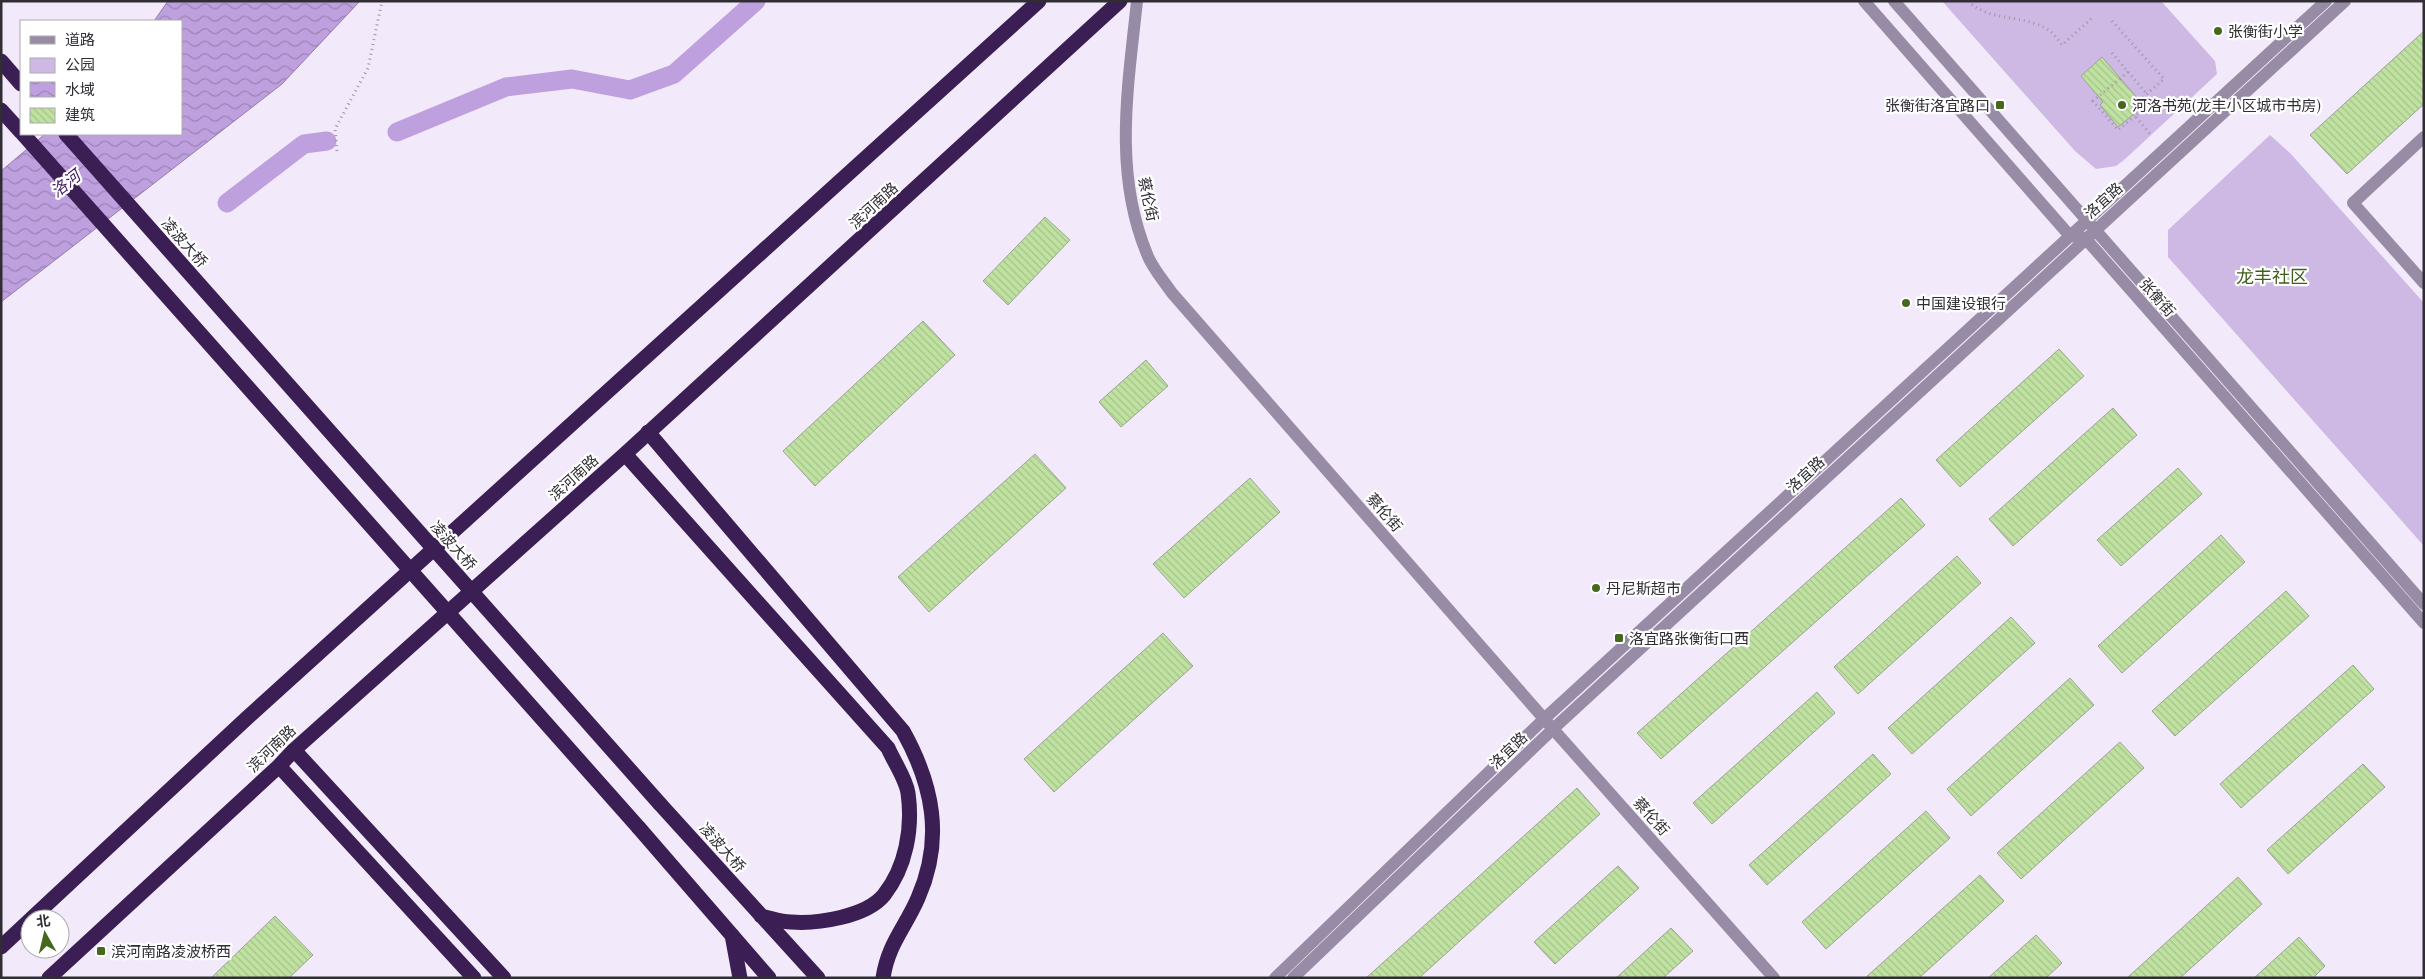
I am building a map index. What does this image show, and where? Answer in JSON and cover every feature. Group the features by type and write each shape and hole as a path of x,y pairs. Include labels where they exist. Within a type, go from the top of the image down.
{"highway":[{"path":"43,909 255,711 1039,1"},
{"name":"滨河南路","path":"49,978 294,750 625,454 1120,1"},
{"path":"1,61 20,83"},
{"path":"1,110 20,131"},
{"path":"24,135 770,978"},
{"name":"凌波大桥","path":"67,135 660,804 818,978"},
{"path":"648,432 897,723 916,754 927,781 932,808 932,855 918,898 890,948 883,978"},
{"path":"625,454 888,748 908,792 909,831 902,865 883,896 857,913 822,921 790,922 761,916"},
{"path":"294,750 504,978"},
{"path":"279,766 474,978"},
{"path":"1,947 20,930"},
{"path":"732,934 740,978"}],"street":[{"name":"蔡伦街","path":"1137,1 1125,127 1130,203 1147,256 1172,293 1548,724 1774,978"},
{"path":"1864,1 2070,236 2090,234"},
{"name":"张衡街","path":"1894,1 2086,220 2090,234 2424,622"},
{"name":"洛宜路","path":"1275,978 2086,220 2326,1"},
{"name":"洛宜路","path":"1293,978 1548,724 2345,1"},
{"path":"2424,137 2353,203 2424,283"},
{"name":"张衡街","path":"2090,234 2424,604"}],"path":[{"path":"337,151 336,129 368,68 382,1"},
{"path":"1968,1 1977,10 1990,15 2044,27 2052,32 2062,45 2092,18"},
{"path":"2112,21 2164,79 2141,99 2147,107 2118,130 2093,101 2128,72"},
{"path":"2112,52 2147,94"},
{"path":"2135,116 2151,135"}],"green space":[{"path":"1942,1 2161,1 2215,61 2217,74 2124,160 2116,166 2096,169 2075,151"},
{"path":"2270,135 2290,153 2424,303 2424,546 2168,257 2168,230"}],"water":[{"name":"洛河","path":"168,1 360,1 282,84 1,302 1,171 44,135 182,135 182,20 155,20"}],"building":[{"path":"2424,31 2424,104 2347,174 2310,135"},
{"path":"2102,57 2144,106 2118,127 2100,105 2103,102 2081,76"},
{"path":"1045,217 1070,240 1008,305 983,281"},
{"path":"923,321 955,355 815,486 783,451"},
{"path":"2059,349 2084,376 1960,487 1936,460"},
{"path":"1146,360 1168,386 1121,427 1099,402"},
{"path":"2113,408 2137,435 2013,546 1989,519"},
{"path":"1035,454 1066,488 929,612 898,577"},
{"path":"2178,468 2202,494 2121,566 2097,540"},
{"path":"1250,478 1280,512 1184,598 1153,564"},
{"path":"1901,498 1925,525 1661,759 1637,733"},
{"path":"2221,535 2245,562 2122,673 2098,646"},
{"path":"1957,556 1981,583 1858,694 1834,667"},
{"path":"2286,591 2309,616 2175,736 2152,711"},
{"path":"2011,617 2035,643 1912,754 1888,728"},
{"path":"1163,633 1193,666 1054,792 1024,759"},
{"path":"2353,665 2374,689 2241,808 2220,784"},
{"path":"2070,678 2094,705 1971,816 1947,789"},
{"path":"1817,692 1835,713 1712,824 1693,803"},
{"path":"2120,742 2144,768 2021,879 1997,853"},
{"path":"1873,754 1891,774 1767,885 1749,865"},
{"path":"2363,764 2385,787 2288,874 2267,850"},
{"path":"1577,788 1600,814 1419,978 1366,978"},
{"path":"1926,811 1950,838 1826,949 1802,922"},
{"path":"1618,866 1639,888 1555,964 1534,942"},
{"path":"1980,875 2004,901 1919,978 1865,978"},
{"path":"2238,877 2262,904 2180,978 2127,978"},
{"path":"275,916 313,955 289,978 211,978"},
{"path":"1671,928 1693,951 1663,978 1616,978"},
{"path":"2036,935 2062,963 2046,978 1988,978"},
{"path":"2299,937 2325,966 2313,978 2254,978"}],"waterway":[{"path":"397,132 506,87 572,79 630,90 674,74 756,1"},
{"path":"227,203 304,144 327,141"}],"place":[{"name":"张衡街小学","path":"2218,31"},
{"name":"张衡街洛宜路口","path":"2000,105"},
{"name":"河洛书苑(龙丰小区城市书房)","path":"2122,105"},
{"name":"中国建设银行","path":"1906,303"},
{"name":"丹尼斯超市","path":"1596,588"},
{"name":"洛宜路张衡街口西","path":"1619,638"},
{"name":"滨河南路凌波桥西","path":"101,951"}],"district":[{"name":"龙丰社区","path":"2272,276"}]}
